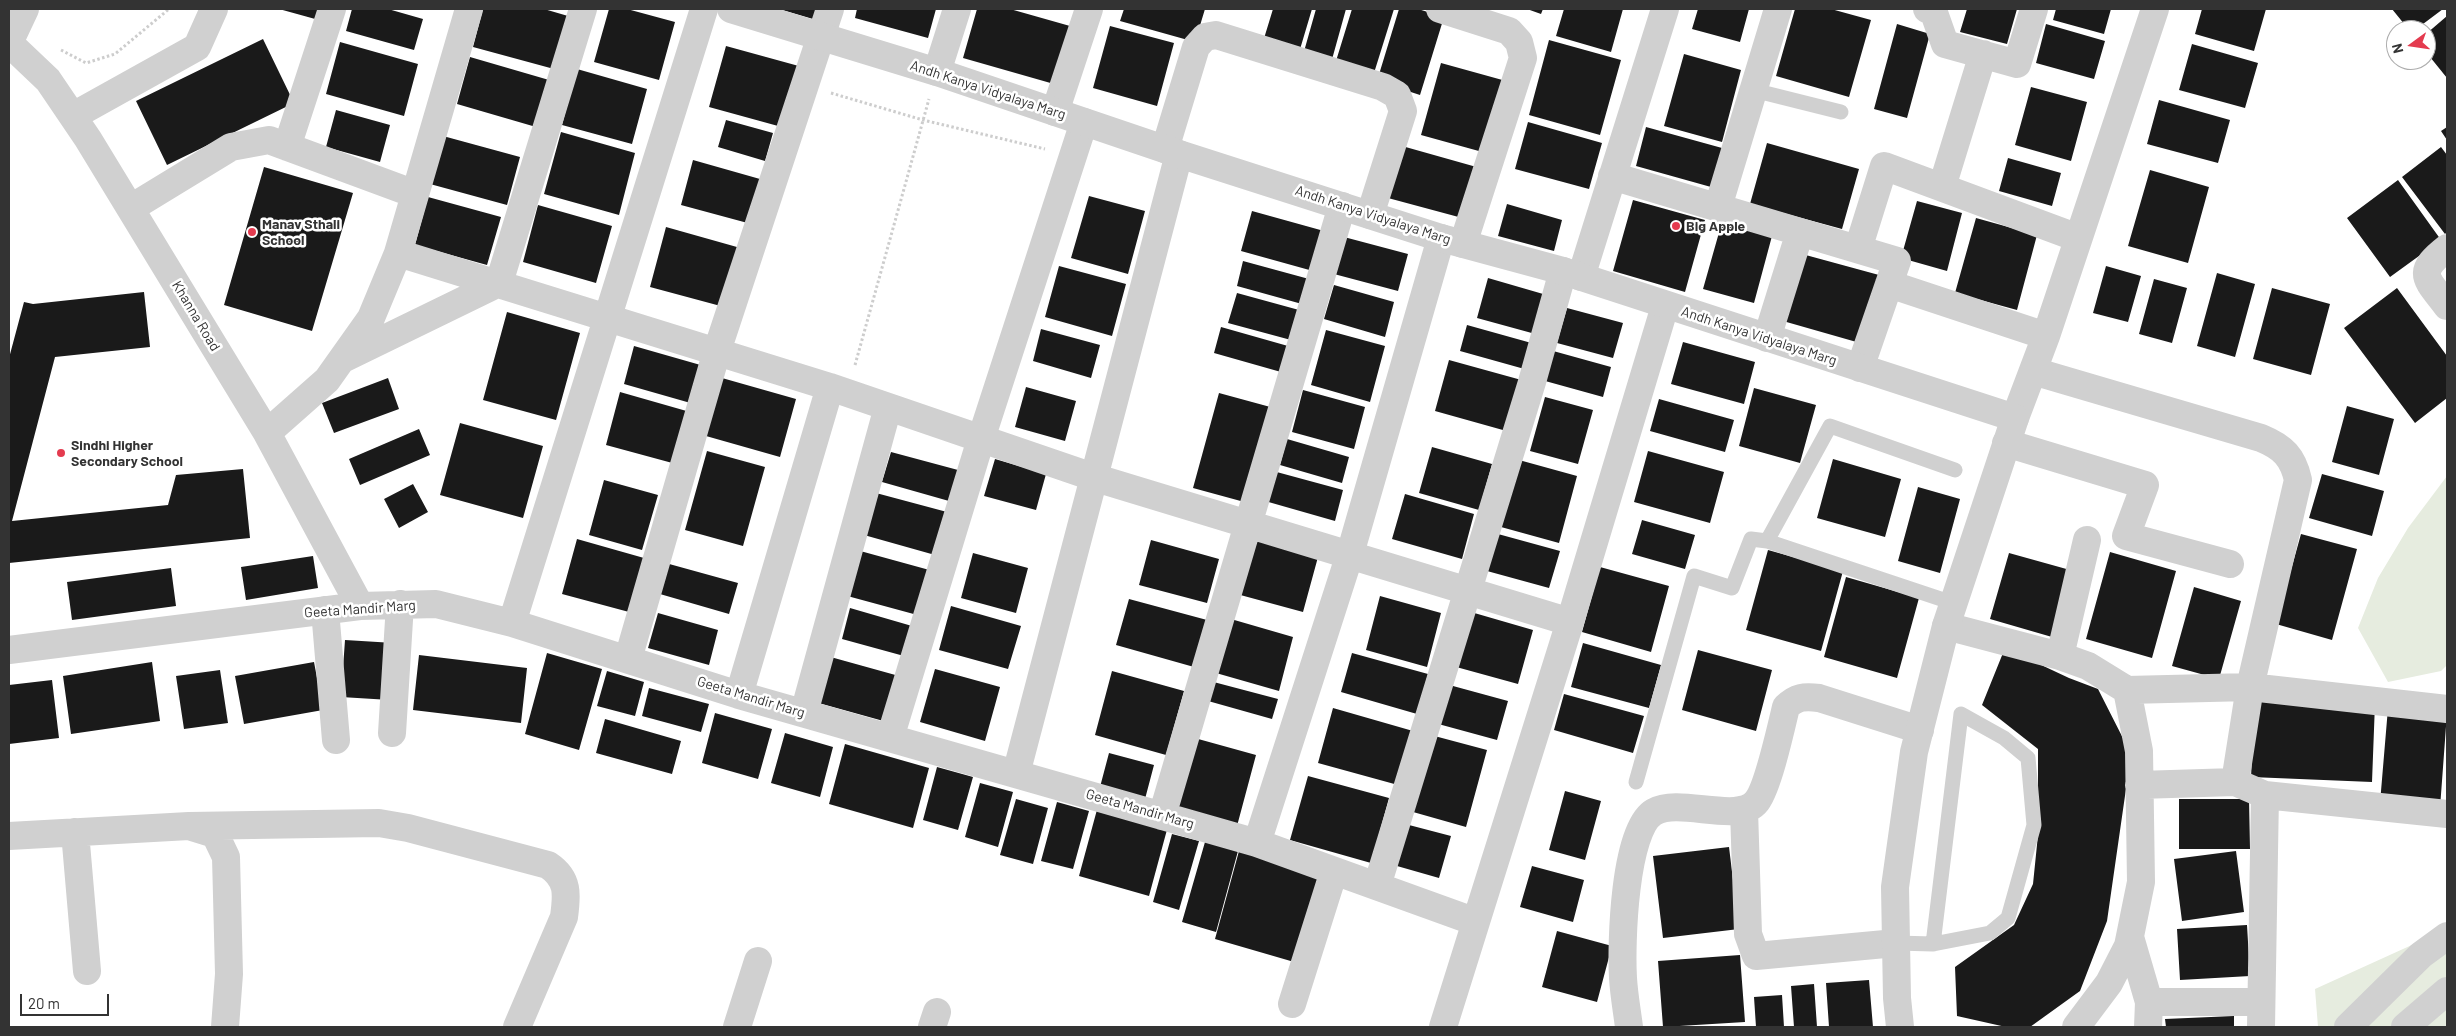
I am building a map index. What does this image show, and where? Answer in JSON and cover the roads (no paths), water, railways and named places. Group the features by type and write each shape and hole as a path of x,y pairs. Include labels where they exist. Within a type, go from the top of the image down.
{"street":[{"path":"9,43 25,9"},
{"path":"73,116 197,47 214,9"},
{"path":"287,147 332,9"},
{"path":"267,433 327,380 372,318 398,253 469,9"},
{"path":"343,359 499,284 583,9"},
{"path":"512,624 704,9"},
{"name":"Andh Kanya Vidyalaya Marg","path":"731,9 937,72 1172,152 1452,241 1572,274 1665,306 2015,418"},
{"path":"628,659 717,351 830,9"},
{"path":"937,72 957,9"},
{"path":"1055,112 1089,9"},
{"path":"1257,843 1452,241 1523,58 1519,42 1509,31 1440,9"},
{"path":"1376,886 1529,391 1572,274 1612,176 1665,9"},
{"path":"1718,207 1778,9"},
{"path":"1931,9 1945,44 2017,64 2034,9"},
{"path":"1900,1027 1896,998 1895,887 1914,752 1949,614 2015,418 2046,336 2155,9"},
{"path":"1016,774 1096,478 1196,47 1205,37 1216,36 1383,87 1397,95 1403,111 1370,214"},
{"name":"Khanna Road","path":"9,43 48,80 131,208 267,433 360,606"},
{"path":"1942,187 1983,54"},
{"path":"890,738 981,439 1084,122"},
{"path":"131,208 232,148 269,140 416,194"},
{"path":"1858,249 1884,166 2078,238"},
{"path":"1612,176 1897,261 1860,368"},
{"path":"1162,816 1246,524 1342,206"},
{"path":"1767,338 1800,232"},
{"path":"2447,248 2432,260 2427,267 2427,274 2447,306"},
{"path":"398,253 607,316 838,390 1096,478 1570,622"},
{"path":"1889,284 2046,336"},
{"path":"1443,1027 1570,622 1665,306"},
{"path":"2033,371 2261,438 2278,445 2295,465 2298,480 2250,687 2235,782"},
{"path":"739,695 838,390"},
{"path":"804,713 888,407"},
{"path":"2006,444 2145,485 2126,536 2230,564"},
{"path":"2060,656 2087,540"},
{"path":"392,733 400,604"},
{"name":"Geeta Mandir Marg","path":"9,650 360,606 436,604 512,624 739,695 1257,843 1476,922"},
{"path":"325,610 336,740"},
{"path":"1949,614 2088,666 2127,690 2250,687 2447,709"},
{"path":"2076,1027 2109,983 2128,946 2141,882 2139,751 2127,690"},
{"path":"1629,1027 1623,979 1623,927 1629,871 1641,824 1654,811 1675,807 1744,810 1757,802 1764,785 1786,707 1794,699 1805,696 1818,698 1920,730"},
{"path":"2139,785 2235,782 2265,795 2447,814"},
{"path":"2130,937 2149,1015 2261,1015 2265,795"},
{"path":"1744,810 1748,934 1756,956 1896,943"},
{"path":"9,836 189,826 379,823 408,828 548,865 559,872 564,885 566,900 564,917 525,1024"},
{"path":"189,826 215,834 226,857 229,974 225,1027"},
{"path":"76,832 87,971"},
{"path":"1292,1004 1334,871"},
{"path":"2348,1027 2422,955 2447,936"},
{"path":"737,1027 758,962"},
{"path":"2405,1027 2447,991"}],"lane":[{"path":"1753,90 1841,112"},
{"path":"1767,541 1830,426 1954,470"},
{"path":"1636,782 1694,576 1732,588 1751,539 1767,541 1949,614"},
{"path":"1896,943 1933,944 1990,933 2008,918 2034,825 2028,758 2004,738 1960,714 1933,944"}],"place":[{"name":"Big Apple","path":"1676,226"},
{"name":"Manav Sthali School","path":"252,232"},
{"name":"Sindhi Higher Secondary School","path":"61,453"}]}
